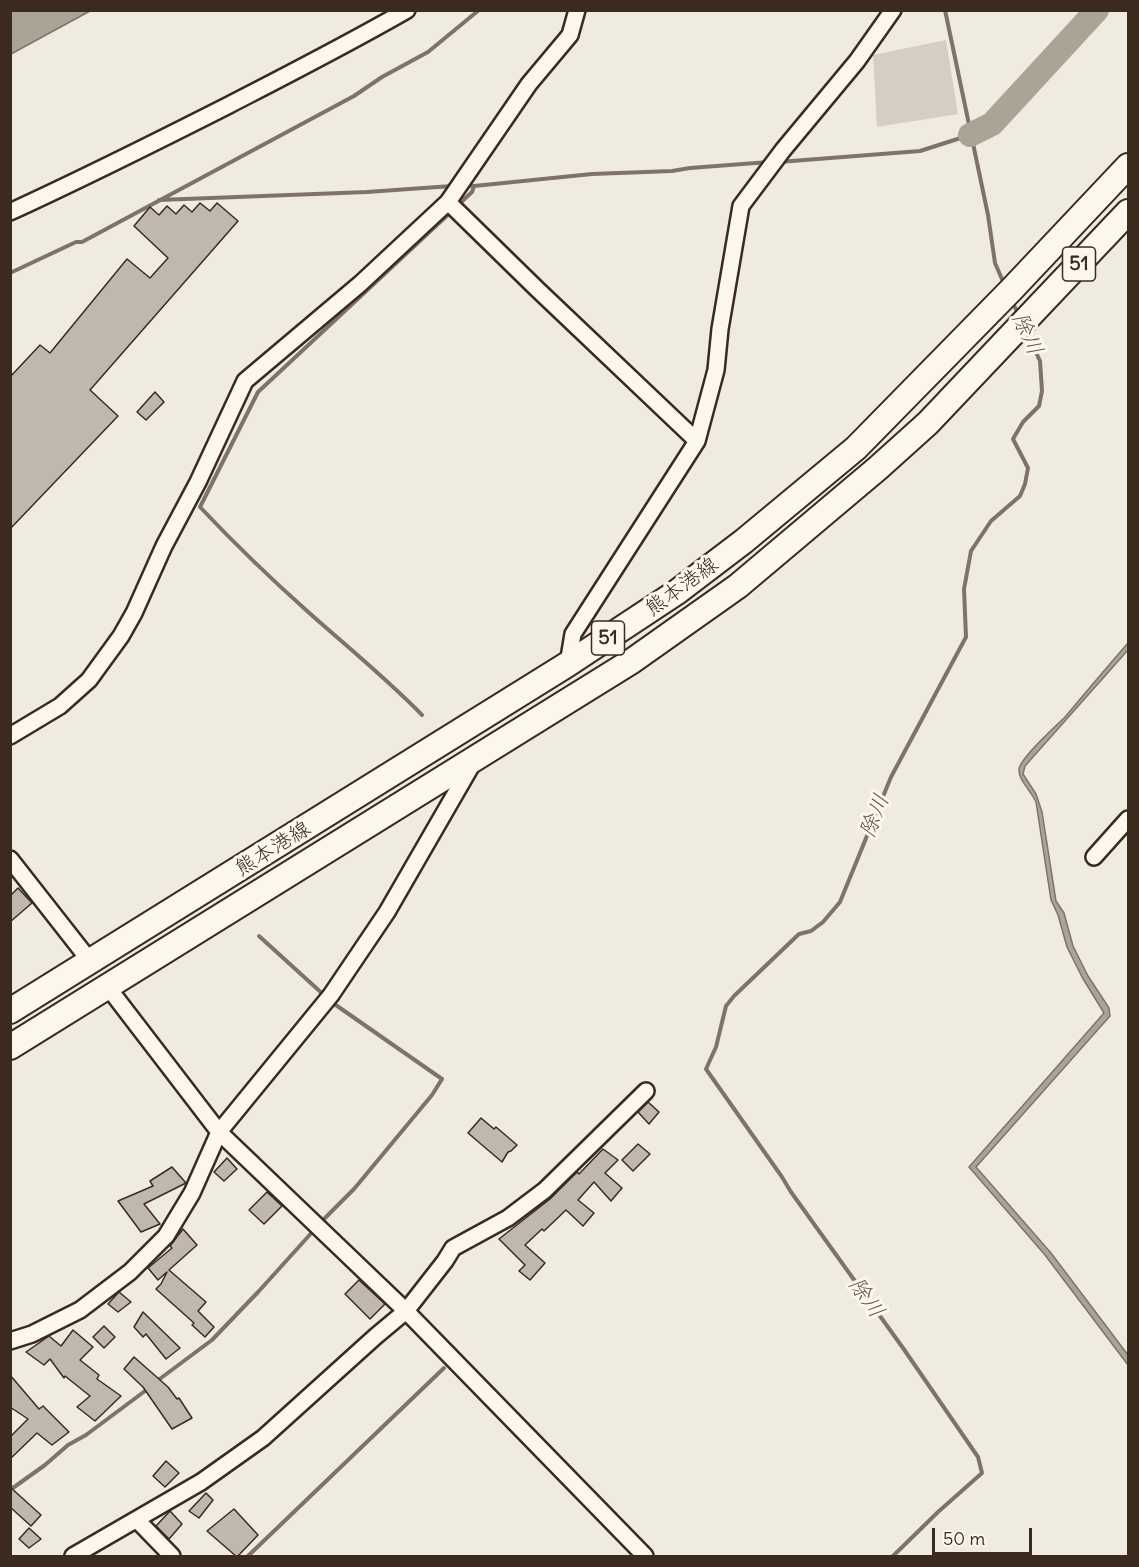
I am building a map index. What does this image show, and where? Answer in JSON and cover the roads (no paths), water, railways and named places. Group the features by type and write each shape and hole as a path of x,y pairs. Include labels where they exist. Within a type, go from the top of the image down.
{"main road":[{"name":"熊本港線","path":"10,1011 568,664 677,592 744,541 856,448 1012,290 1128,166"},
{"name":"熊本港線","path":"10,1047 632,661 738,585 878,468 934,416 1128,212"},
{"path":"909,393 934,416"}],"street":[{"path":"10,212 259,91 344,47 407,10"},
{"path":"10,736 60,706 89,680 121,636 198,482 245,381 360,284 448,202 529,84 570,35 577,10"},
{"path":"568,664 573,634 698,441 716,370 720,329 741,206 783,150 857,61 893,10"},
{"path":"448,202 698,441"},
{"path":"10,1341 32,1334 80,1310 130,1272 166,1236 192,1193 219,1132 331,995 387,912 474,760"},
{"path":"1094,857 1128,819"},
{"path":"10,859 90,961"},
{"path":"107,986 219,1132 406,1311 645,1557"},
{"path":"73,1557 201,1482 263,1438 376,1335 406,1311 453,1248 508,1218 545,1190 646,1091"},
{"path":"137,1520 172,1557"}],"waterway":[{"path":"10,273 76,242 82,242 354,96 382,77 428,52 479,10"},
{"name":"除川","path":"945,10 988,215 995,263 1005,286"},
{"name":"除川","path":"970,135 992,124 1097,10"},
{"path":"779,162 920,151 970,135"},
{"path":"466,185 769,162"},
{"path":"159,200 367,192 452,186"},
{"path":"457,206 472,192 474,186"},
{"path":"422,715 279,585 200,507 258,392 452,211"},
{"name":"除川","path":"1012,301 1019,316"},
{"name":"除川","path":"893,1556 982,1473 978,1457 706,1069 716,1047 726,1006 734,996 799,934 811,931 823,922 840,902 891,777 966,637 964,589 971,551 991,521 1020,496 1025,484 1028,468 1013,439 1023,422 1039,406 1042,391 1040,361 1026,331"},
{"path":"259,936 325,996"},
{"path":"320,1223 354,1189 432,1095 442,1079 330,1001"},
{"path":"157,1381 212,1340 315,1229"},
{"path":"248,1556 444,1368"},
{"path":"10,1490 68,1445 86,1435 149,1388"}]}
